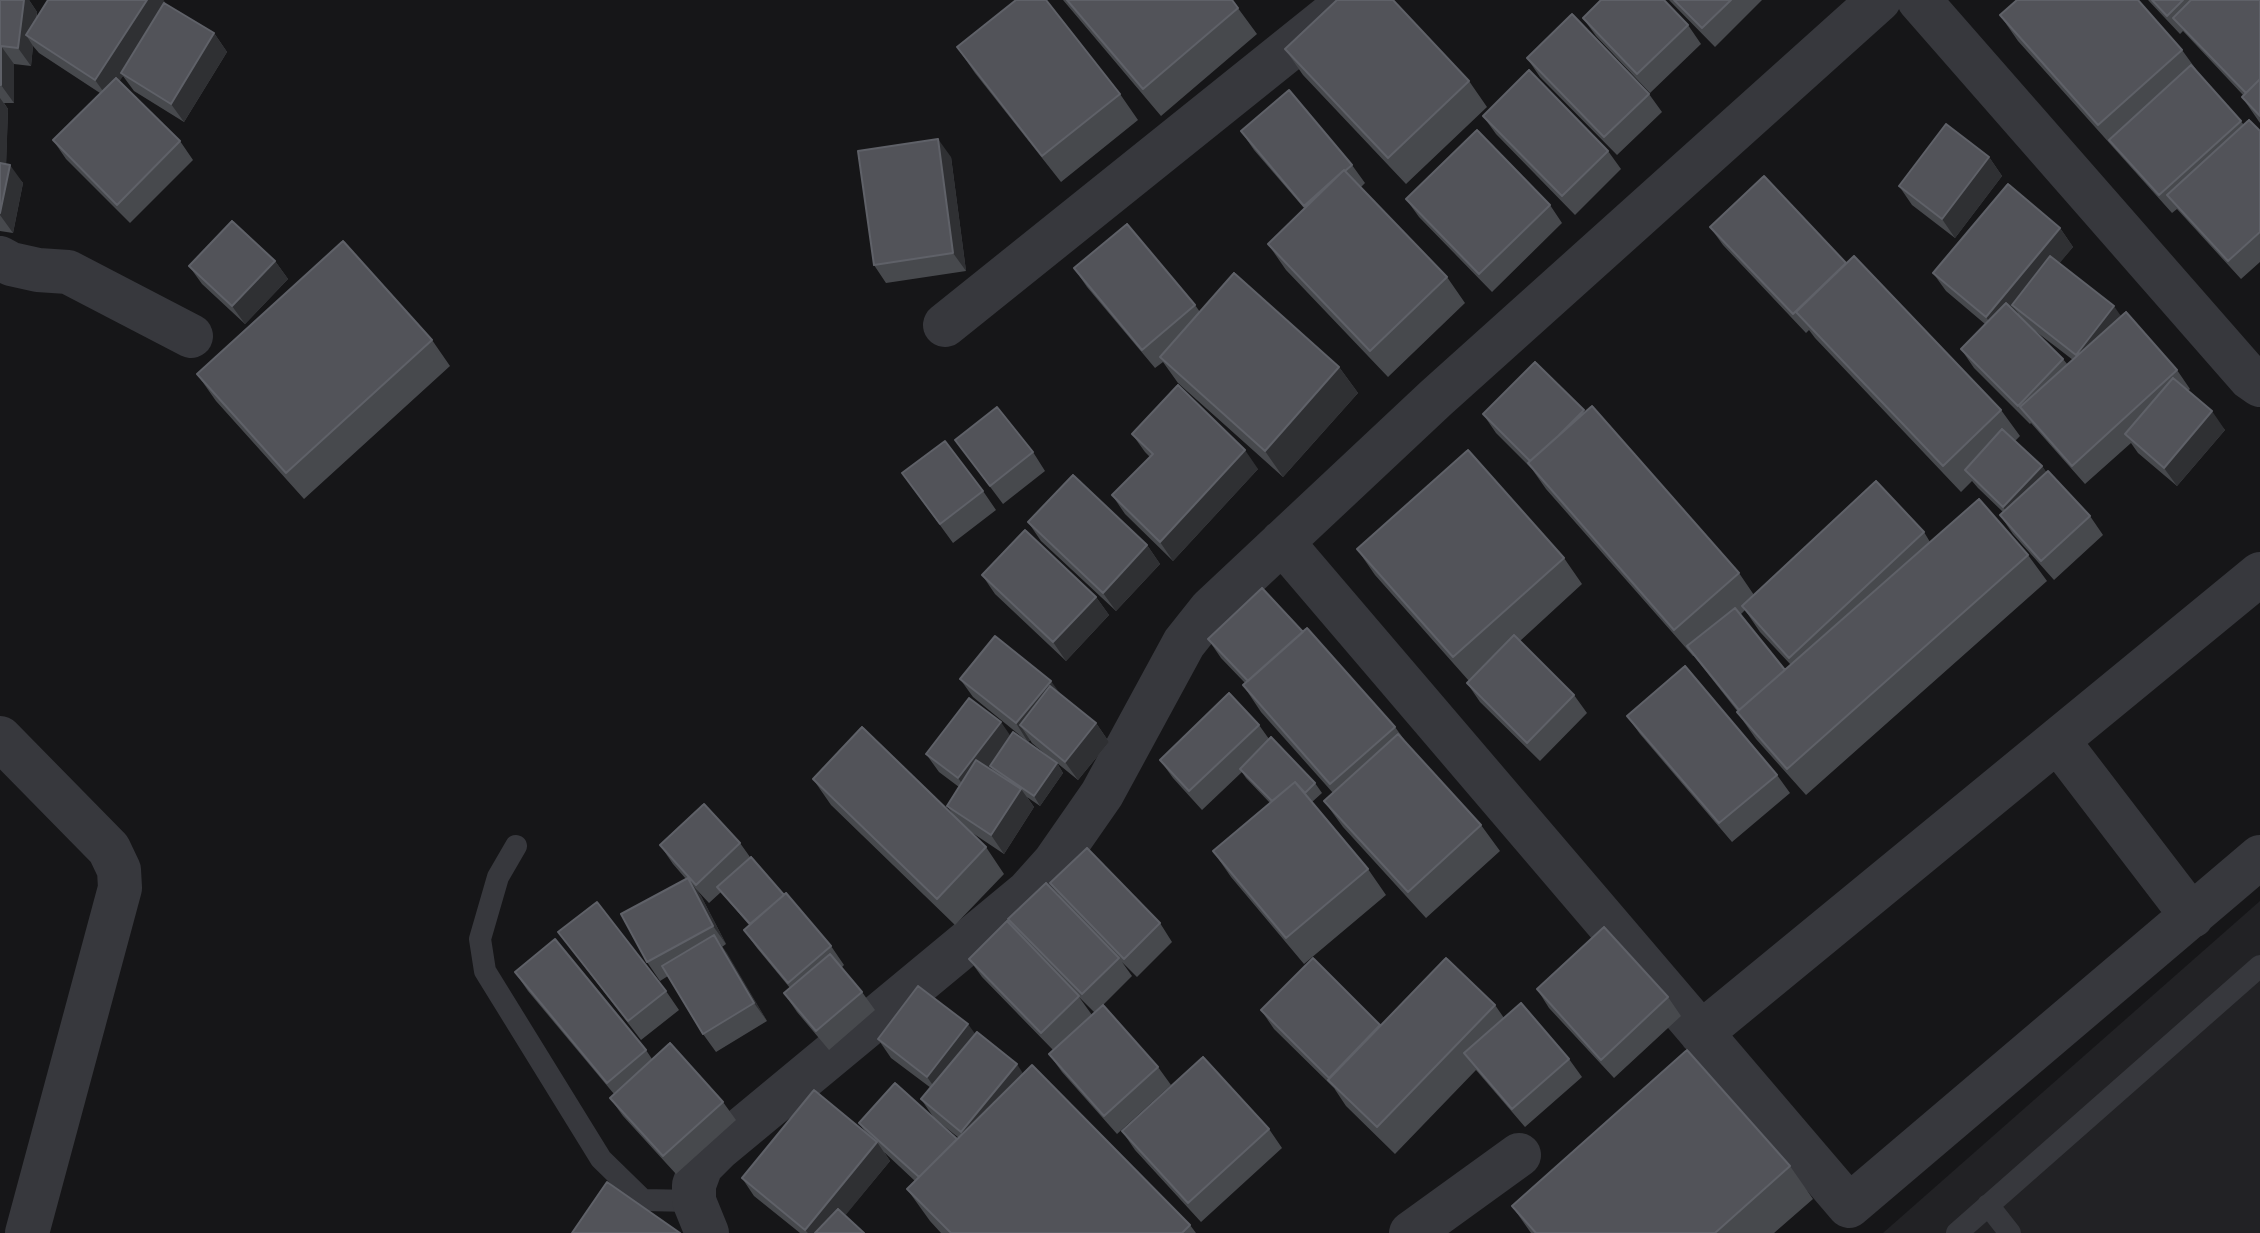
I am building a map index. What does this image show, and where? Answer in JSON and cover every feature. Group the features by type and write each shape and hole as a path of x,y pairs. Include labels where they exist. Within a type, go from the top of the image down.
{"street":[{"path":"945,325 1350,0"},
{"path":"700,1217 694,1185 701,1166 719,1148 1028,892 1054,863 1102,794 1184,643 1211,609 1447,387 1879,0"},
{"path":"1919,0 2250,378 2260,385"},
{"path":"0,258 11,264 38,270 68,272 191,336"},
{"path":"1282,542 1849,1206 2260,857"},
{"path":"1701,1033 2260,574"},
{"path":"0,738 109,849 119,870 120,888 27,1233"},
{"path":"2058,741 2192,916"},
{"path":"1411,1233 1519,1155"}],"lane":[{"path":"516,846 498,877 480,939 485,971 601,1159 643,1200 700,1217"},
{"path":"1957,1233 2260,966"},
{"path":"1988,1205 2010,1233"}],"shaded area":[{"path":"2260,901 2260,1233 1883,1233"}],"building":[{"path":"0,0 24,0 18,48 1,46 1,85 0,85"},
{"path":"48,0 147,0 95,80 26,35"},
{"path":"1016,0 1046,0 1120,94 1042,156 957,47"},
{"path":"1067,0 1232,0 1238,8 1143,89"},
{"path":"1337,0 1393,0 1469,81 1388,158 1285,49"},
{"path":"1601,0 1664,0 1688,25 1637,74 1583,18"},
{"path":"1674,0 1731,0 1702,28"},
{"path":"2017,0 2138,0 2182,50 2098,125 2000,15"},
{"path":"2152,0 2183,0 2167,16"},
{"path":"2191,0 2260,0 2260,79 2246,93 2173,18"},
{"path":"164,3 214,33 171,104 121,73"},
{"path":"1572,14 1649,94 1604,137 1527,58"},
{"path":"2191,65 2241,121 2159,195 2109,140"},
{"path":"1529,70 1608,151 1562,196 1483,116"},
{"path":"116,78 180,141 117,205 53,140"},
{"path":"2260,79 2260,116 2242,97"},
{"path":"1289,90 1352,165 1304,206 1241,131"},
{"path":"2249,120 2260,131 2260,232 2228,261 2167,195"},
{"path":"1946,124 1989,157 1942,219 1899,186"},
{"path":"1477,130 1550,205 1479,274 1406,199"},
{"path":"938,139 953,253 874,265 858,151"},
{"path":"0,163 10,165 0,213"},
{"path":"1344,170 1447,277 1370,351 1268,244"},
{"path":"1764,176 1846,263 1793,314 1710,227"},
{"path":"2008,184 2060,228 1986,317 1933,273"},
{"path":"232,221 275,261 232,306 189,266"},
{"path":"1127,224 1195,305 1142,350 1074,268"},
{"path":"343,241 432,340 286,473 197,374"},
{"path":"1854,256 2001,410 1943,466 1796,312"},
{"path":"2050,256 2114,306 2076,355 2012,305"},
{"path":"1234,273 1339,367 1265,451 1160,357"},
{"path":"2006,303 2063,359 2018,406 1961,349"},
{"path":"2126,312 2177,370 2072,466 2020,407"},
{"path":"1535,362 1584,410 1530,461 1483,414"},
{"path":"2173,378 2212,411 2164,468 2125,434"},
{"path":"1178,385 1245,450 1160,542 1112,495 1153,454 1132,434"},
{"path":"1592,406 1739,573 1674,630 1528,463"},
{"path":"997,407 1033,452 990,486 955,440"},
{"path":"2002,429 2042,466 2003,507 1965,470"},
{"path":"945,441 983,491 940,524 902,473"},
{"path":"1468,450 1564,558 1453,657 1357,549"},
{"path":"2048,471 2090,516 2041,561 2000,515"},
{"path":"1073,475 1147,545 1103,593 1028,522"},
{"path":"1876,481 1924,532 1789,658 1742,606"},
{"path":"1979,499 2028,555 1787,769 1737,712"},
{"path":"1025,530 1096,597 1053,642 982,575"},
{"path":"1262,588 1303,632 1248,681 1208,639"},
{"path":"1735,608 1785,670 1739,710 1687,646"},
{"path":"1307,628 1395,727 1330,784 1243,685"},
{"path":"1514,635 1574,695 1527,743 1467,683"},
{"path":"995,636 1051,681 1016,723 960,679"},
{"path":"1685,666 1777,775 1719,823 1627,716"},
{"path":"1050,686 1096,723 1065,762 1020,725"},
{"path":"1229,693 1259,725 1189,791 1160,760"},
{"path":"969,698 1001,722 958,778 926,754"},
{"path":"862,727 986,847 937,899 813,779"},
{"path":"1013,732 1057,763 1034,796 990,766"},
{"path":"1398,734 1481,825 1408,892 1324,801"},
{"path":"1271,737 1315,783 1305,793 1295,782 1272,801 1240,769"},
{"path":"976,760 1021,789 991,835 947,806"},
{"path":"1295,782 1368,869 1286,938 1213,851"},
{"path":"704,804 740,843 696,885 660,845"},
{"path":"1087,848 1160,923 1124,959 1050,883"},
{"path":"751,857 784,895 750,924 717,887"},
{"path":"688,878 713,926 647,962 621,914"},
{"path":"1046,883 1119,958 1082,994 1008,919"},
{"path":"786,893 831,946 788,983 744,930"},
{"path":"597,902 666,991 628,1021 558,932"},
{"path":"1007,921 1079,996 1041,1033 969,959"},
{"path":"1604,927 1668,997 1601,1060 1537,989"},
{"path":"714,935 754,1003 703,1034 662,966"},
{"path":"555,939 646,1050 607,1083 515,972"},
{"path":"830,954 862,992 816,1031 784,993"},
{"path":"1313,958 1380,1025 1329,1078 1261,1010"},
{"path":"1446,958 1495,1005 1377,1127 1328,1080"},
{"path":"918,986 968,1024 927,1077 878,1039"},
{"path":"1521,1003 1569,1059 1512,1109 1464,1053"},
{"path":"1103,1005 1158,1067 1104,1116 1049,1054"},
{"path":"977,1032 1017,1064 961,1132 921,1099"},
{"path":"670,1043 723,1102 663,1156 610,1098"},
{"path":"1687,1050 1790,1166 1715,1233 1536,1233 1512,1206"},
{"path":"1203,1057 1269,1129 1188,1203 1122,1131"},
{"path":"1032,1065 1190,1225 1182,1233 951,1233 907,1189"},
{"path":"895,1083 957,1139 919,1177 859,1123"},
{"path":"814,1090 877,1142 805,1230 742,1178"},
{"path":"607,1182 680,1233 572,1233"},
{"path":"838,1209 864,1233 815,1233"}]}
